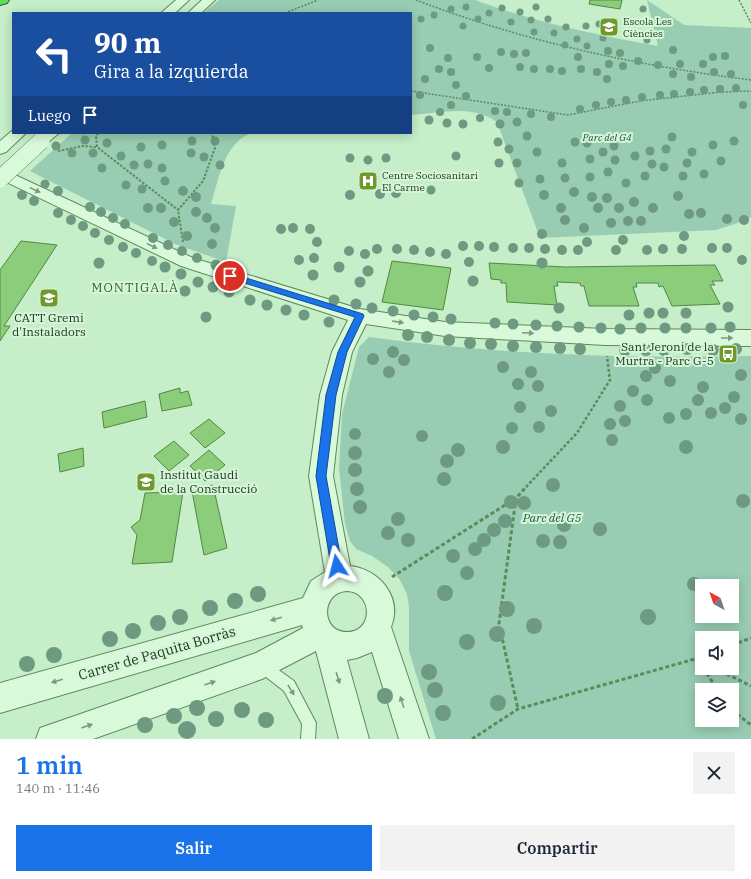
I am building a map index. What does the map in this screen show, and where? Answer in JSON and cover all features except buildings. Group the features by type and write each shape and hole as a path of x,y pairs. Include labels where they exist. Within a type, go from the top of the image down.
{"street":[{"path":"168,12 183,0"},
{"path":"195,12 209,0"},
{"path":"0,149 17,134"},
{"path":"0,179 46,137"},
{"path":"0,173 187,262 360,316 444,329 605,337 751,338"},
{"path":"339,579 321,476 331,395 342,352 360,316"},
{"path":"320,627 344,646 356,645 370,637 378,628 382,614 380,602 374,590 365,583 351,578 339,579 327,586 317,596 320,627 340,684 354,739"},
{"path":"51,739 262,665 320,627"},
{"name":"Carrer de Paquita Borràs","path":"0,698 320,627"},
{"path":"378,628 414,739"}],"lane":[{"path":"262,665 289,686 309,723 308,739"}],"path":[{"path":"288,12 318,0"},
{"path":"416,0 470,21 522,38 581,53 650,66 751,80"},
{"path":"739,0 751,23"},
{"path":"412,91 568,115 640,101 721,92 751,92"},
{"path":"97,134 96,136 97,147"},
{"path":"178,210 203,181 215,148 212,134"},
{"path":"58,151 83,146 97,147 178,210 187,262"},
{"path":"374,590 516,498 577,433 610,380 605,337"},
{"path":"516,498 499,624 518,709"},
{"path":"739,642 751,638"},
{"path":"472,739 518,709 695,659"},
{"path":"729,675 751,686"},
{"path":"739,716 751,725"}],"green space":[{"name":"Parc del G4","path":"219,0 475,0 520,15 565,27 658,46 647,0 684,25 751,28 751,217 744,221 716,230 540,238 497,122 487,116 466,111 412,115 412,12 204,12"},
{"path":"71,134 250,134 235,144 229,153 220,173 211,204 236,206 226,262 175,244 30,171"},
{"name":"Parc del G5","path":"369,337 464,348 560,354 656,357 751,356 751,739 436,739 409,651 409,607 407,594 400,580 388,567 372,556 356,549 350,541 345,524 339,469 342,414 359,347"}],"place":[{"name":"Escola Les Ciències","path":"609,27"},
{"name":"Centre Sociosanitari El Carme","path":"368,181"},
{"name":"CATT Gremi d'Instaladors","path":"49,298"},
{"name":"Sant Jeroni de la Murtra - Parc G-5","path":"728,354"},
{"name":"Institut Gaudi de la Construcció","path":"146,482"}],"district":[{"name":"MONTIGALÀ","path":"135,287"}],"route":[{"path":"230,276 339,311 360,316 342,352 331,395 321,476 337,566"}]}
